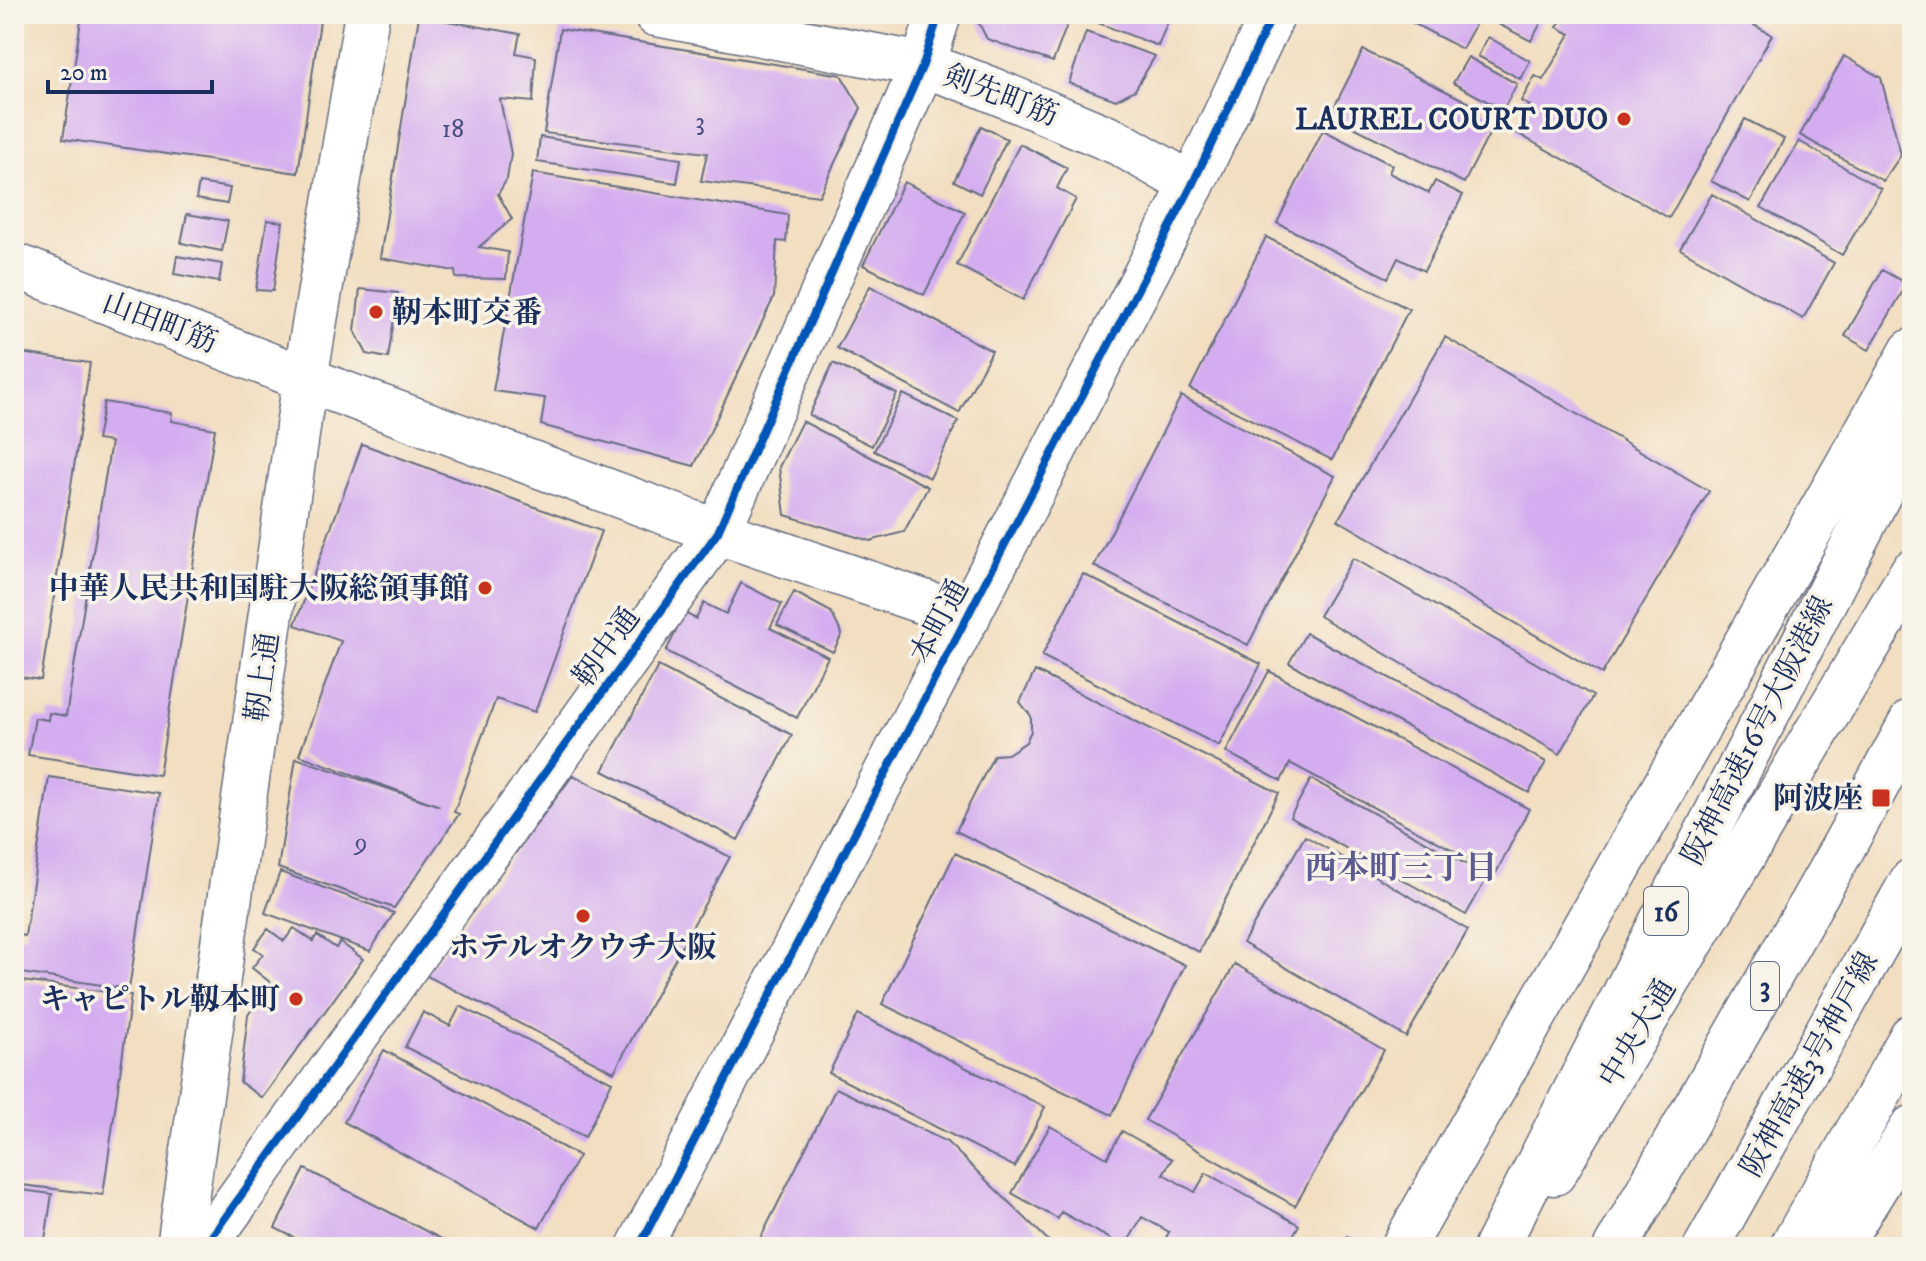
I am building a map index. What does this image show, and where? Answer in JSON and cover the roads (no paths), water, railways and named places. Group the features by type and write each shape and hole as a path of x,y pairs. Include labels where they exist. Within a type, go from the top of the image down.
{"main road":[{"name":"靭上通","path":"179,1247 305,379 367,14"},
{"name":"剣先町筋","path":"656,14 923,65 978,84 1119,143 1192,185"},
{"name":"靭中通","path":"204,1247 718,532 923,65 939,14"},
{"name":"本町通","path":"639,1247 1192,185 1273,14"},
{"name":"山田町筋","path":"14,265 305,379 718,532 968,617"},
{"path":"1403,1247 1912,351"},
{"name":"阪神高速16号大阪港線","path":"1496,1247 1912,429"},
{"name":"中央大通","path":"1510,1247 1912,572"},
{"name":"3","path":"1616,1247 1912,721"},
{"name":"阪神高速3号神戸線","path":"1706,1247 1912,881"},
{"path":"1792,1247 1912,1036"},
{"path":"1838,1247 1912,1128"}],"place":[{"name":"LAUREL COURT DUO","path":"1624,119"},
{"name":"靭本町交番","path":"376,312"},
{"name":"中華人民共和国駐大阪総領事館","path":"485,588"},
{"name":"阿波座","path":"1881,798"},
{"name":"ホテルオクウチ大阪","path":"583,916"},
{"name":"キャピトル靱本町","path":"296,999"}],"district":[{"name":"西本町三丁目","path":"1401,867"}]}
